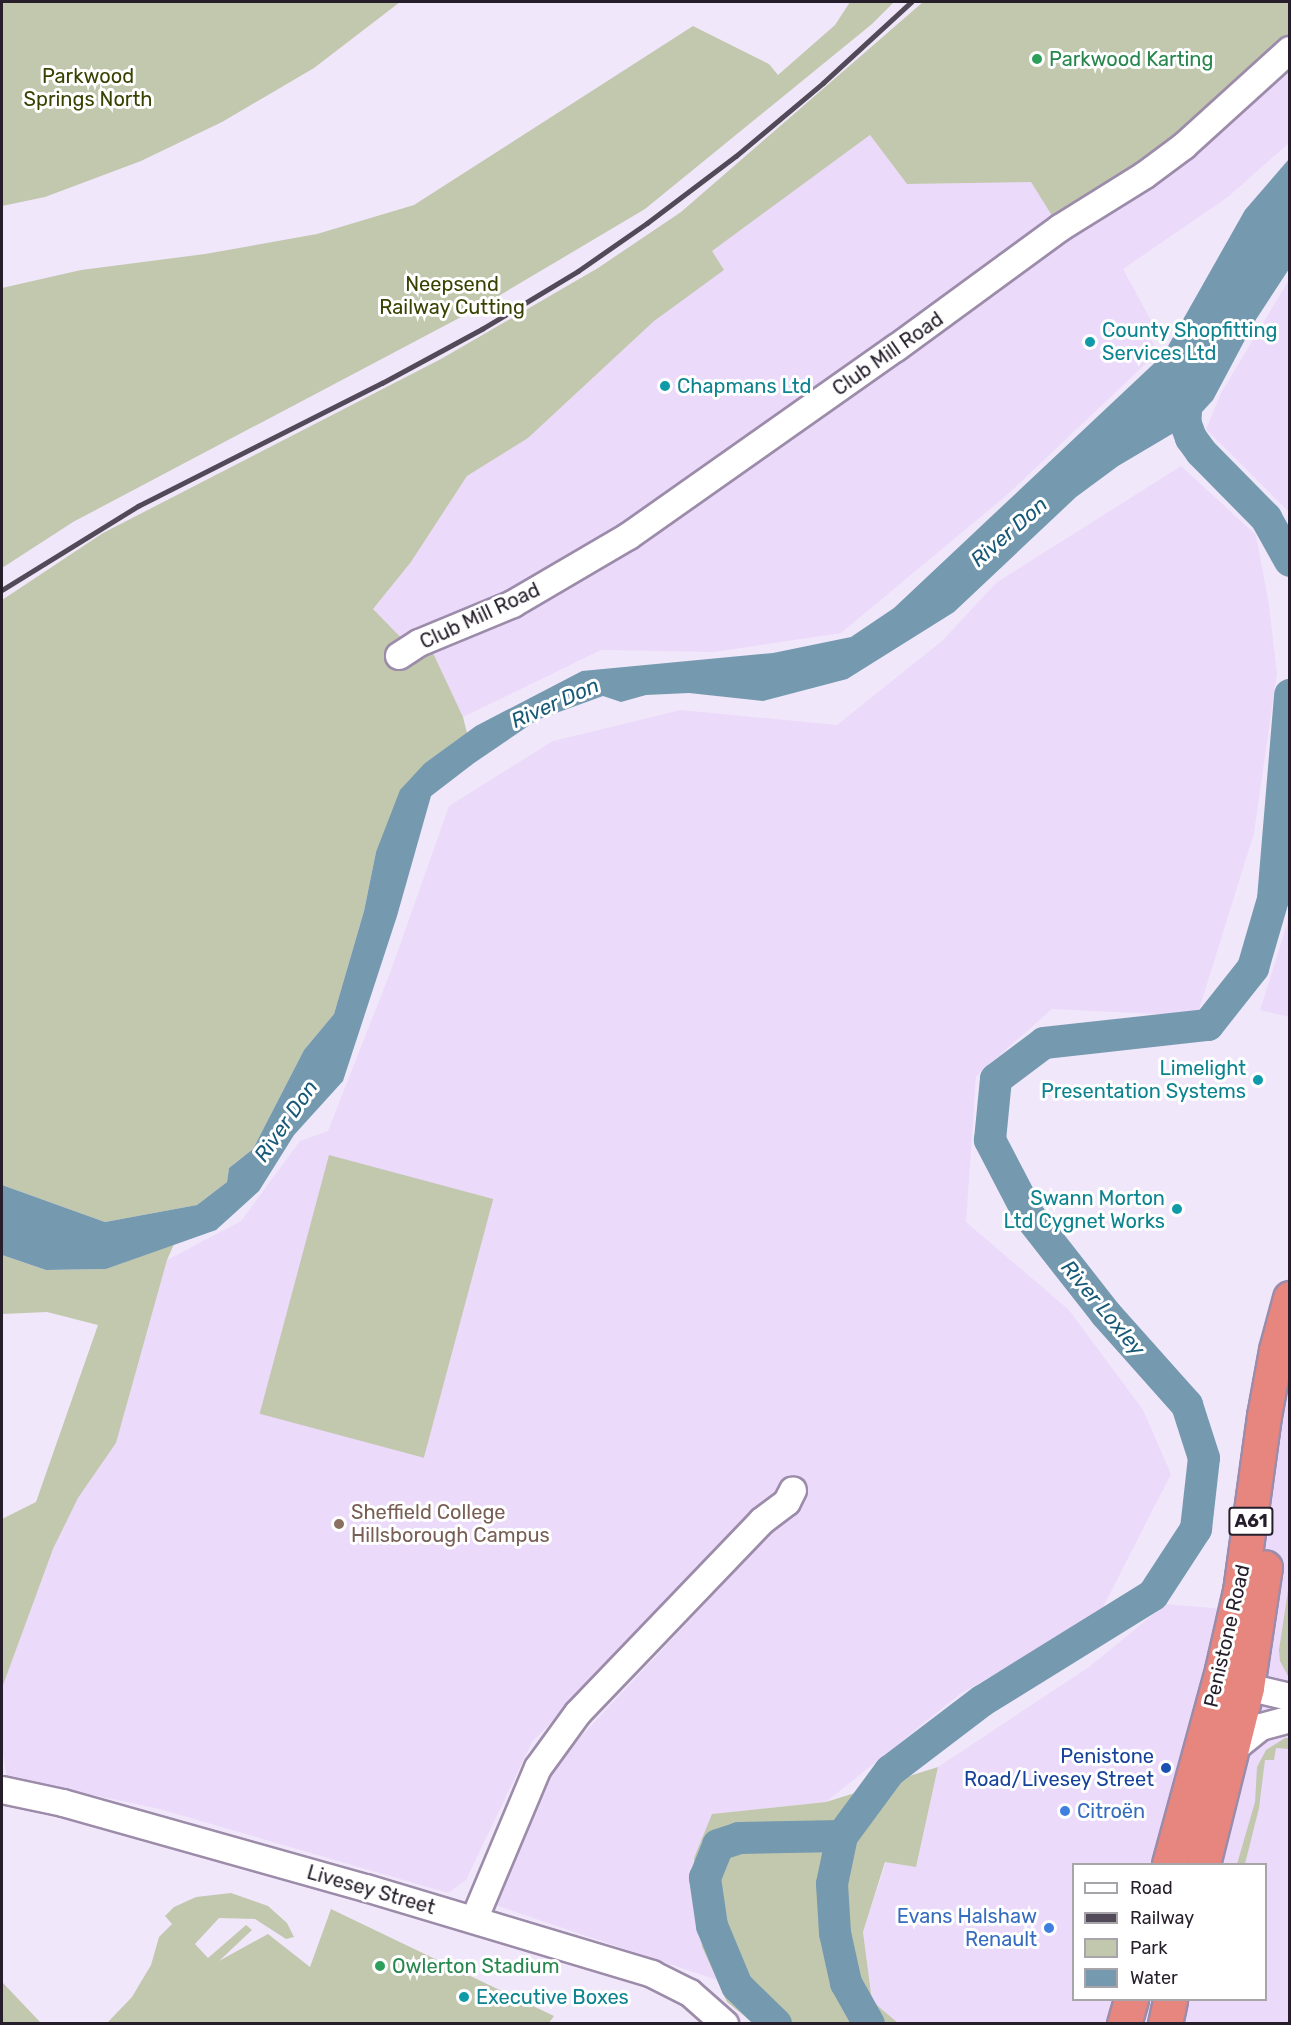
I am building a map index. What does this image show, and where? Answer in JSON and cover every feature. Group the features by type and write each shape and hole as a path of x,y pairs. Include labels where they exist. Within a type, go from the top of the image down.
{"highway":[{"name":"Penistone Road","path":"1203,1863 1217,1747 1264,1416 1276,1350 1290,1298"},
{"name":"Penistone Road","path":"1247,1687 1290,1383"},
{"path":"1217,1747 1220,1722 1232,1694 1247,1687"},
{"name":"Penistone Road","path":"1169,1863 1217,1747"},
{"path":"1124,2024 1131,2001"},
{"path":"1164,2024 1170,2001"}],"street":[{"name":"Club Mill Road","path":"399,656 419,643 521,599 637,530 896,348 1060,228 1145,175 1184,146 1290,50"},
{"path":"474,1920 538,1768 578,1713 762,1521 787,1502 793,1490"},
{"path":"1247,1687 1290,1697"},
{"path":"1217,1747 1261,1728 1290,1719"},
{"name":"Livesey Street","path":"2,1790 63,1803 474,1920 659,1977 690,1993 725,2024"}],"shaded area":[{"path":"1289,37 1289,143 1228,197 1123,269 1155,328 1147,331 1158,352 1008,494 841,633 714,652 601,650 463,717 433,654 416,654 373,609 411,562 467,476 528,438 654,320 723,270 711,251 870,135 907,184 1031,182 1056,221 1138,170"},
{"path":"1289,280 1289,512 1206,429 1221,393"},
{"path":"1181,466 1256,535 1268,599 1277,673 1254,833 1197,1016 1052,1009 976,1076 966,1222 1069,1310 1143,1410 1171,1474 1100,1613 960,1694 826,1802 712,1814 702,1947 717,1980 489,1903 557,1762 735,1572 715,1553 532,1742 466,1880 448,1893 160,1809 7,1777 2,1749 2,1688 53,1549 78,1498 116,1443 167,1260 241,1221 300,1141 328,1131 390,973 449,806 553,741 681,710 837,725 942,641 996,583"},
{"path":"1289,918 1290,1017 1260,1010"},
{"path":"1289,1374 1289,2023 898,2023 872,2001 863,1932 886,1862 916,1867 938,1767 1089,1667 1166,1604 1248,1611"}],"green space":[{"name":"Parkwood Springs North","path":"2,2 400,2 314,68 222,122 141,161 45,197 2,206"},
{"name":"Neepsend Railway Cutting","path":"850,2 894,2 872,24 645,209 480,307 73,522 2,568 2,288 81,270 205,254 317,234 414,205 693,26 769,64 778,75 835,25"},
{"path":"923,2 1289,2 1289,37 1138,170 1056,222 1031,182 907,184 870,135 712,251 724,270 654,321 528,438 467,476 411,562 373,609 416,653 433,653 463,717 467,733 425,763 376,852 364,911 334,1014 304,1050 253,1149 229,1168 227,1182 197,1205 105,1222 2,1185 2,600 103,533 441,359 598,268 681,212"},
{"path":"329,1155 493,1199 424,1458 260,1414"},
{"path":"174,1244 167,1260 116,1443 78,1498 53,1549 2,1688 2,1519 36,1502 98,1325 47,1312 2,1314 2,1255 46,1270 106,1269"},
{"path":"1289,1584 1289,1678 1280,1661 1279,1650"},
{"path":"1285,1738 1289,1738 1289,1749 1276,1748 1274,1760 1265,1760 1259,1808 1245,1863 1237,1863 1255,1802 1257,1767 1266,1750"},
{"path":"938,1767 916,1867 885,1862 863,1932 872,2001 898,2023 753,2023 727,2002 702,1947 694,1858 712,1814 826,1802"},
{"name":"Owlerton Stadium","path":"231,1893 268,1906 287,1923 294,1937 286,1939 255,1919 219,1918 195,1944 208,1958 246,1925 252,1930 219,1961 268,1934 310,1967 331,1909 554,2016 548,2024 107,2023 132,1997 151,1965 159,1937 172,1924 165,1916 174,1907 196,1897"},
{"path":"2,1982 41,2023 2,2023"}],"water":[{"name":"River Don","path":"1289,159 1289,269 1255,321 1213,400 1202,412 1201,428 1191,438 1185,442 1177,431 1118,466 1076,497 954,612 847,679 763,701 689,693 646,695 621,702 603,696 537,720 474,763 431,796 397,916 343,1081 294,1135 259,1191 216,1230 106,1269 46,1270 2,1255 2,1185 105,1222 197,1205 227,1182 229,1168 253,1149 304,1050 334,1014 364,911 376,852 400,790 425,763 476,726 582,671 773,653 851,637 894,608 1163,355 1245,210"}],"waterway":[{"name":"River Loxley","path":"1176,397 1191,438 1201,452 1266,518 1290,561"},
{"name":"River Loxley","path":"869,2024 846,1983 835,1933 832,1884 842,1836 890,1771 982,1701 1153,1595 1196,1529 1204,1458 1187,1405 1106,1314 1030,1217 990,1140 996,1079 1044,1043 1208,1025 1253,968 1273,899 1290,695"},
{"name":"River Loxley","path":"776,2024 737,1986 712,1926 705,1878 718,1845 739,1838 842,1836"}],"railway":[{"path":"2,590 138,506 382,383 482,329 578,271 736,156 823,83 911,2"}],"place":[{"name":"Parkwood Karting","path":"1037,59"},
{"name":"County Shopfitting Services Ltd","path":"1090,342"},
{"name":"Chapmans Ltd","path":"665,386"},
{"name":"Limelight Presentation Systems","path":"1258,1080"},
{"name":"Swann Morton Ltd Cygnet Works","path":"1177,1209"},
{"name":"Sheffield College Hillsborough Campus","path":"339,1524"},
{"name":"Penistone Road/Livesey Street","path":"1166,1768"},
{"name":"Citroën","path":"1065,1811"},
{"name":"Evans Halshaw Renault","path":"1049,1928"},
{"name":"Owlerton Stadium","path":"380,1966"},
{"name":"Executive Boxes","path":"464,1997"}]}
